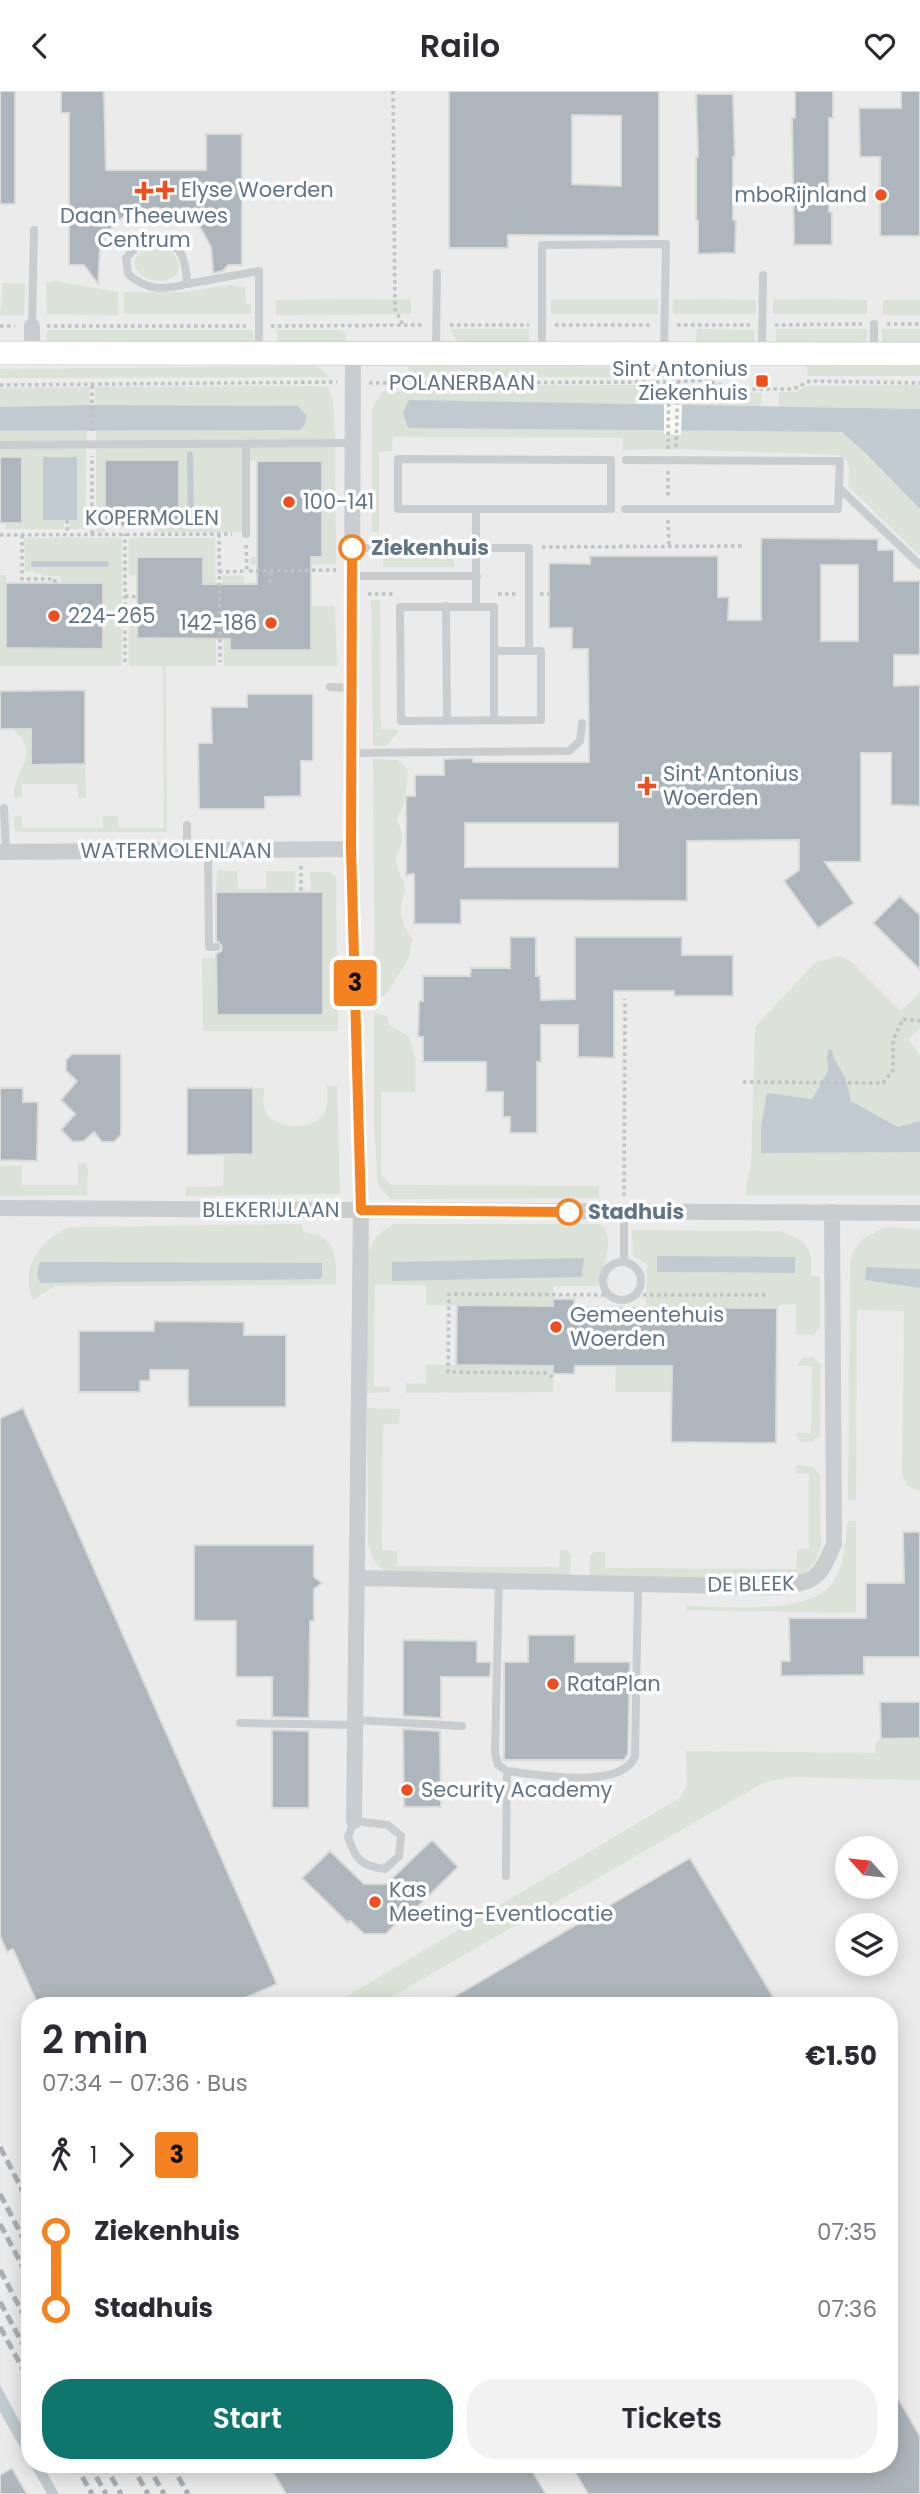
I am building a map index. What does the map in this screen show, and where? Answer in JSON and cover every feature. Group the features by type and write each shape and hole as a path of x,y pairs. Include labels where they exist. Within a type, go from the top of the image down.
{"main road":[{"name":"POLANERBAAN","path":"0,353 920,354"}],"street":[{"path":"32,326 32,353"},
{"path":"353,355 351,849 361,1210 355,1821"},
{"name":"WATERMOLENLAAN","path":"3,852 351,849"},
{"name":"BLEKERIJLAAN","path":"0,1208 920,1213"},
{"name":"DE BLEEK","path":"357,1579 778,1587 808,1583 824,1567 834,1544 832,1213"}],"lane":[{"path":"32,326 34,230"},
{"path":"187,284 187,265 180,251 161,241 139,244 127,258 128,274 140,285 159,288 187,284 259,271 259,354"},
{"path":"542,354 542,245 666,244 664,354"},
{"path":"436,353 437,273"},
{"path":"762,354 763,275"},
{"path":"874,324 874,354"},
{"path":"0,445 92,440 246,444 351,443"},
{"path":"246,444 246,534"},
{"path":"398,459 611,460 611,509 476,509 398,509 398,459"},
{"path":"625,509 838,509 840,461 626,460"},
{"path":"839,488 920,565"},
{"path":"476,509 476,607"},
{"path":"352,548 529,548 529,650"},
{"path":"352,573 477,576"},
{"path":"446,606 446,720"},
{"path":"494,651 541,651 541,720 401,721 400,607 494,607 494,651 494,720"},
{"path":"330,687 352,688"},
{"path":"352,753 569,751 580,741 582,723"},
{"path":"3,852 4,808"},
{"path":"187,825 187,851"},
{"path":"208,850 208,947 216,947"},
{"path":"624,1212 624,1262"},
{"path":"624,1262 635,1266 642,1277 636,1294 626,1300 609,1295 604,1285 605,1273 612,1264 624,1262"},
{"path":"499,1581 495,1753 498,1765 507,1771 577,1779 603,1776 629,1766 635,1756 638,1585"},
{"path":"240,1723 462,1725"},
{"path":"506,1876 507,1771"},
{"path":"355,1821 388,1825 401,1836 399,1856 385,1869 368,1867 353,1853 343,1837 355,1821"}],"path":[{"path":"393,91 395,309 403,325"},
{"path":"0,326 920,324"},
{"name":"POLANERBAAN","path":"0,385 705,380 732,389 793,389 810,381 920,383"},
{"path":"668,440 669,382"},
{"path":"676,440 678,382"},
{"path":"92,384 92,534"},
{"path":"67,520 67,534"},
{"path":"142,526 142,534"},
{"path":"125,534 125,662"},
{"path":"219,534 220,662"},
{"name":"KOPERMOLEN","path":"0,535 246,534 247,571"},
{"path":"22,535 22,579 55,579 55,583"},
{"path":"529,548 744,546"},
{"path":"270,571 270,584"},
{"path":"219,572 352,573"},
{"path":"125,596 137,597"},
{"path":"300,850 301,892"},
{"path":"624,1212 625,999"},
{"path":"743,1081 883,1083 893,1070 893,1040 903,1019 920,1021"},
{"path":"553,1377 545,1373 448,1371 449,1294 609,1295"},
{"path":"636,1294 769,1295"}],"shaded area":[{"path":"0,91 920,91 920,2494 0,2494"},
{"path":"153,248 164,249 173,254 179,267 176,275 161,281 152,280 138,271 136,258 142,252"},
{"path":"56,281 118,292 119,315 47,314 46,283"},
{"path":"3,283 25,283 24,315 0,315"},
{"path":"230,285 245,288 246,304 251,304 251,314 124,314 124,292 184,292"},
{"path":"411,299 411,314 276,315 276,300"},
{"path":"551,299 658,299 658,314 551,314"},
{"path":"673,299 756,300 756,314 673,314"},
{"path":"773,299 867,300 867,314 773,314"},
{"path":"883,300 920,300 920,315 883,315"},
{"path":"451,329 529,329 529,343 457,342"},
{"path":"697,329 754,330 755,343 696,343"},
{"path":"776,329 867,329 867,343 776,343"},
{"path":"882,329 920,329 920,342 882,343"},
{"path":"47,330 253,330 254,343 47,344"},
{"path":"277,330 344,331 347,342 278,343"},
{"path":"313,366 322,369 329,377 0,378 0,369"},
{"path":"408,366 688,367 688,377 408,377"},
{"path":"807,366 920,366 920,376 808,376"},
{"path":"665,385 664,404 409,401 403,413 408,428 842,432 920,509 920,556 848,486 848,464 839,455 676,449 623,450 623,438 393,437 392,451 379,452 379,532 372,532 372,409 382,391 409,391 409,386"},
{"path":"681,385 706,385 731,392 762,393 761,406 682,405"},
{"path":"920,385 920,409 779,406 779,392 794,392 808,386"},
{"path":"327,386 333,402 335,431 336,564 251,565 251,557 322,557 321,461 243,461 243,532 155,532 155,525 179,525 179,461 106,461 105,532 96,532 96,431 244,430 304,411 298,406 95,405 95,387"},
{"path":"90,387 90,405 0,407 0,388"},
{"path":"409,400 920,409 920,509 842,432 408,428 403,413"},
{"path":"298,406 307,416 300,430 0,431 0,407"},
{"path":"0,431 87,431 85,529 69,529 69,520 77,520 77,457 44,457 44,520 64,520 64,529 6,529 6,523 22,523 22,458 0,457"},
{"path":"43,457 77,457 77,520 43,520"},
{"path":"24,538 122,538 122,666 0,666 0,575 6,575 6,648 103,648 103,583 61,583 60,576 43,576 35,571 25,571"},
{"path":"129,538 215,538 216,666 166,666 167,832 17,832 14,828 14,816 22,816 22,828 103,828 103,816 118,816 119,828 164,828 163,666 129,666 129,608 137,608 137,575 129,575"},
{"path":"383,555 454,555 454,567 383,567"},
{"path":"243,575 244,585 311,606 335,606 337,666 224,666 222,576"},
{"path":"371,600 380,600 381,729 399,730 386,746 373,746"},
{"path":"12,729 31,729 31,765 85,764 86,798 78,798 77,784 22,784 22,797 14,798 17,779 27,755 26,747"},
{"path":"373,759 398,760 408,770 404,801 397,819 401,844 395,857 405,890 401,904 402,920 412,939 409,958 385,996 375,996"},
{"path":"217,870 237,871 238,889 266,889 266,871 295,871 295,892 216,892"},
{"path":"310,872 331,872 336,877 338,1031 203,1031 202,958 216,958 217,1015 323,1015 323,892 311,891"},
{"path":"840,956 853,963 901,1011 920,993 920,1028 908,1039 920,1055 920,1121 899,1127 851,1101 846,1079 833,1056 827,1054 828,1071 812,1099 767,1093 761,1127 761,1152 920,1152 920,1195 746,1195 751,1165 755,1027 816,962"},
{"path":"374,1013 387,1016 388,1024 408,1036 415,1057 415,1092 381,1092 381,1175 391,1185 599,1186 599,1198 391,1199 378,1185 374,1126"},
{"path":"829,1049 832,1050 846,1079 851,1101 898,1127 920,1121 920,1152 761,1153 761,1127 767,1093 812,1099 828,1071"},
{"path":"327,1086 337,1086 340,1194 186,1196 186,1187 223,1186 224,1155 253,1154 253,1088 264,1088 264,1109 270,1118 297,1126 315,1122 322,1117 327,1106"},
{"path":"78,1163 85,1163 88,1168 87,1195 0,1196 0,1166 22,1165 22,1185 78,1185"},
{"path":"302,1224 303,1232 323,1238 333,1249 336,1285 55,1286 33,1300 29,1288 31,1266 36,1256 51,1238 71,1227"},
{"path":"394,1224 598,1224 604,1228 608,1243 598,1286 554,1286 553,1306 426,1305 426,1285 375,1285 374,1386 390,1387 390,1392 367,1393 367,1263 372,1244 378,1235","holes":["583,1267 392,1280 393,1272"]},
{"path":"888,1227 920,1230 920,1269 866,1267 865,1279 920,1288 920,1491 908,1486 902,1475 904,1311 857,1310 856,1500 848,1500 850,1263 855,1248 863,1239"},
{"path":"632,1230 780,1231 797,1238 807,1246 811,1258 811,1276 820,1277 820,1328 813,1335 796,1334 796,1304 778,1305 777,1308 646,1307 647,1264 633,1256","holes":["657,1257 795,1258 795,1273 657,1272"]},
{"path":"657,1256 795,1257 795,1273 657,1272"},
{"path":"584,1258 582,1277 392,1281 392,1262"},
{"path":"40,1262 322,1263 322,1277 40,1283 37,1274"},
{"path":"866,1267 920,1269 920,1288 865,1280"},
{"path":"813,1357 821,1365 820,1435 812,1442 801,1442 796,1433 811,1433 812,1366 797,1366 802,1358"},
{"path":"425,1365 553,1366 553,1392 406,1393 406,1383 426,1384"},
{"path":"616,1366 672,1366 672,1392 615,1392"},
{"path":"367,1408 400,1409 399,1424 383,1424 382,1550 397,1551 397,1566 559,1567 560,1550 566,1550 571,1554 570,1578 385,1572 374,1560 368,1544"},
{"path":"796,1465 813,1467 820,1475 821,1545 813,1565 796,1578 589,1578 590,1555 594,1552 605,1552 605,1568 796,1569 797,1549 809,1549 809,1474 796,1473"},
{"path":"848,1521 856,1521 856,1613 687,1610 687,1606 768,1607 809,1599 824,1591 835,1579 841,1565"},
{"path":"920,1738 920,1780 789,1777 763,1783 391,1997 346,1997 681,1797 687,1785 686,1751 875,1753 876,1742 881,1739"},
{"path":"0,2385 21,2424 21,2449 0,2412"},
{"path":"35,2473 47,2473 59,2494 47,2494"}],"pier":[{"path":"664,404 682,405 681,435 664,434"}],"building":[{"path":"0,91 15,91 15,204 0,204"},
{"path":"61,91 104,91 106,170 206,170 206,134 242,134 242,265 228,265 223,271 213,273 211,247 201,229 184,214 158,208 131,212 116,222 100,249 98,284 84,265 69,265 69,113 61,113"},
{"path":"449,91 659,91 659,236 508,235 508,248 449,248","holes":["572,115 621,116 621,186 572,184"]},
{"path":"795,91 833,91 833,118 829,118 829,212 832,212 832,245 794,245 792,118 795,118"},
{"path":"901,91 920,91 920,236 880,236 880,157 860,157 859,108 901,108"},
{"path":"696,94 733,94 735,253 698,254"},
{"path":"0,457 22,457 22,523 0,523"},
{"path":"105,460 179,460 179,526 105,526"},
{"path":"257,461 322,461 322,557 311,557 311,650 230,650 230,639 137,638 137,557 203,557 203,584 257,584"},
{"path":"761,538 878,539 878,550 894,550 894,581 920,581 920,655 894,655 894,686 920,685 920,806 891,805 891,753 861,753 861,862 825,862 854,903 818,928 784,881 799,870 799,840 687,841 687,901 461,900 461,924 414,924 414,874 406,875 406,796 415,796 415,775 444,775 444,759 473,758 473,762 589,762 588,649 572,649 572,628 549,628 549,563 590,564 590,556 718,556 718,597 729,597 728,620 761,620","holes":["821,565 858,565 858,641 821,641","465,823 618,823 618,867 465,867"]},
{"name":"224-265","path":"6,583 103,583 103,649 6,648"},
{"path":"85,690 85,764 31,765 31,729 0,729 0,691"},
{"path":"247,694 313,694 313,761 301,761 301,796 265,797 265,809 199,809 198,743 212,743 211,707 247,707"},
{"path":"216,892 323,892 323,1015 217,1015 216,954 221,951 222,946 216,940"},
{"path":"900,896 920,915 920,970 873,923"},
{"path":"510,937 536,937 536,976 540,976 541,1000 575,999 575,937 682,937 682,955 733,955 733,996 674,996 674,991 614,991 614,1058 578,1057 578,1025 541,1025 541,1062 537,1062 537,1133 510,1133 510,1117 503,1117 503,1092 486,1092 486,1062 423,1062 423,1037 418,1037 423,976 470,976 471,968 510,968"},
{"path":"72,1054 121,1054 121,1135 114,1142 102,1142 94,1132 84,1141 73,1142 61,1130 75,1114 61,1100 77,1081 66,1071 66,1060"},
{"path":"0,1088 23,1088 23,1102 38,1102 37,1161 0,1160"},
{"path":"187,1088 253,1088 253,1154 187,1155"},
{"path":"553,1299 574,1299 574,1307 777,1308 776,1443 671,1442 672,1366 575,1366 574,1374 553,1374 553,1366 456,1365 457,1305 553,1306"},
{"path":"154,1321 244,1322 244,1335 286,1335 286,1407 188,1407 188,1370 150,1370 150,1381 140,1381 140,1392 79,1392 79,1331 154,1331"},
{"path":"23,1408 277,1984 247,1997 34,1997 13,1949 7,1952 0,1936 0,1418"},
{"path":"903,1532 920,1532 920,1657 864,1657 864,1675 781,1676 781,1661 790,1661 789,1618 866,1618 866,1583 904,1583"},
{"path":"194,1545 314,1545 314,1577 322,1583 314,1589 314,1621 310,1621 309,1718 272,1717 272,1677 236,1677 236,1621 194,1621"},
{"path":"528,1635 575,1635 575,1662 630,1662 628,1754 624,1760 504,1760 504,1662 528,1662"},
{"path":"403,1640 477,1641 477,1662 491,1662 490,1677 441,1677 441,1718 403,1716"},
{"path":"880,1702 920,1702 920,1738 881,1739"},
{"path":"403,1729 440,1731 441,1807 404,1807"},
{"path":"272,1730 309,1731 309,1808 272,1808"},
{"name":"Kas Meeting-Eventlocatie","path":"432,1840 458,1867 402,1922 400,1920 386,1934 364,1934 350,1921 348,1923 302,1878 330,1851 364,1884 386,1884"},
{"path":"690,1858 773,1997 454,1997"},
{"path":"898,2398 920,2436 920,2494 588,2494 575,2473 898,2473"},
{"path":"12,2468 27,2494 0,2494 0,2475"},
{"path":"273,2473 533,2473 546,2494 286,2494"}],"waterway":[{"path":"190,454 191,525"},
{"path":"34,564 106,564"}],"railway":[{"path":"0,2147 21,2188"},
{"path":"0,2194 21,2234"},
{"path":"0,2224 21,2263"},
{"path":"0,2270 21,2310"},
{"path":"0,2302 21,2340"},
{"path":"0,2327 21,2366"},
{"path":"80,2473 92,2494"},
{"path":"94,2473 106,2494"},
{"path":"109,2473 121,2494"},
{"path":"136,2473 148,2494"},
{"path":"152,2473 164,2494"},
{"path":"176,2473 188,2494"}],"bus line":[{"name":"3","path":"352,548 351,849 361,1210 569,1212"}],"place":[{"name":"Elyse Woerden","path":"165,190"},
{"name":"Daan Theeuwes Centrum","path":"144,191"},
{"name":"mboRijnland","path":"881,195"},
{"name":"Sint Antonius Ziekenhuis","path":"762,381"},
{"name":"100-141","path":"289,502"},
{"name":"Ziekenhuis","path":"352,548"},
{"name":"224-265","path":"54,616"},
{"name":"142-186","path":"271,623"},
{"name":"Sint Antonius Woerden","path":"647,786"},
{"name":"Stadhuis","path":"569,1212"},
{"name":"Gemeentehuis Woerden","path":"556,1327"},
{"name":"RataPlan","path":"553,1684"},
{"name":"Security Academy","path":"407,1790"},
{"name":"Kas Meeting-Eventlocatie","path":"375,1902"}]}
